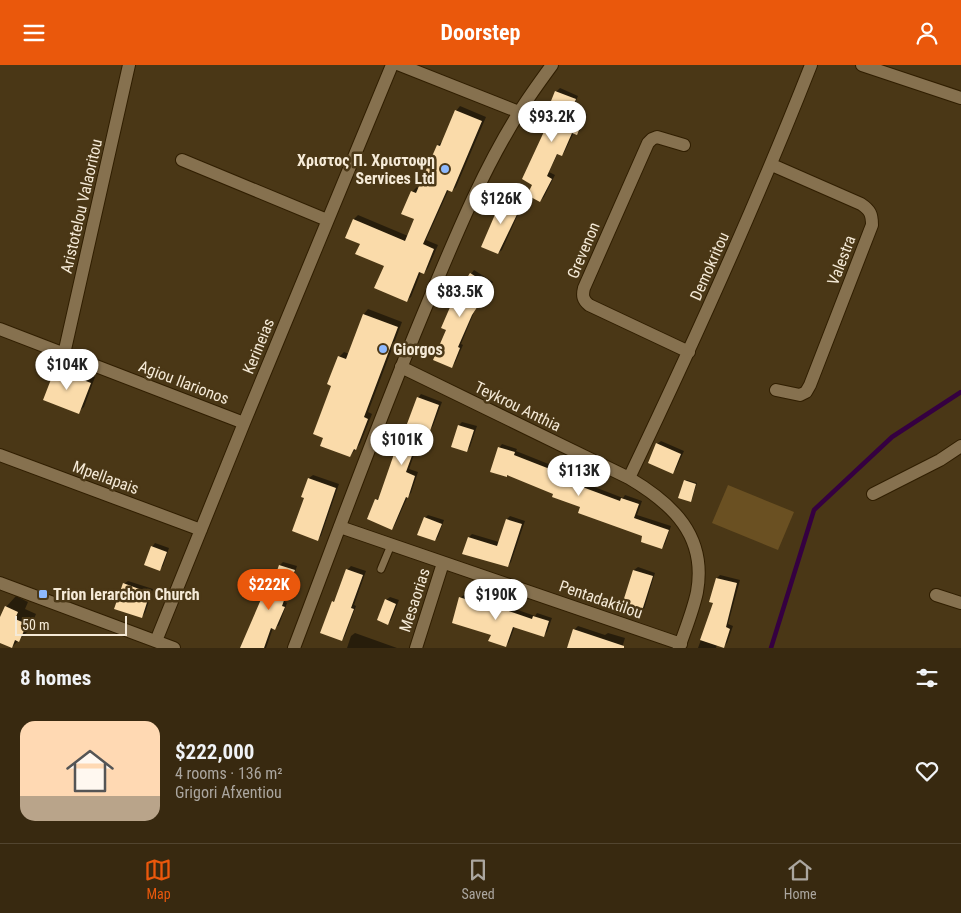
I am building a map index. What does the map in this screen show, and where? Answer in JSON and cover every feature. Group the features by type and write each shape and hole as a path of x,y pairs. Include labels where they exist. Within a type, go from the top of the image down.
{"street":[{"name":"Aristotelou Valaoritou","path":"64,354 129,65"},
{"name":"Kerineias","path":"156,641 392,65"},
{"path":"400,65 519,112"},
{"path":"294,648 401,367 450,252 484,177 519,112 552,65"},
{"name":"Demokritou","path":"629,477 689,351 772,165 811,65"},
{"path":"862,65 961,98"},
{"name":"Grevenon","path":"684,145 657,137 648,143 583,294 584,300 589,305 689,351"},
{"path":"182,160 327,220"},
{"name":"Valestra","path":"772,165 861,204 868,209 872,216 872,225 810,385 806,392 800,395 776,390"},
{"name":"Agiou Ilarionos","path":"0,329 244,423"},
{"name":"Teykrou Anthia","path":"401,367 629,477 659,497 676,513 685,524 695,551 698,577 697,591 680,646"},
{"path":"873,494 940,460 961,446"},
{"name":"Mpellapais","path":"0,455 201,530"},
{"name":"Pentadaktilou","path":"340,527 680,646"},
{"name":"Mesaorias","path":"416,648 443,563"},
{"path":"0,583 174,648"},
{"path":"936,595 961,603"}],"lane":[{"path":"381,569 391,545"}],"shaded area":[{"path":"728,485 794,512 778,550 712,523"}],"building":[{"path":"555,91 576,99 571,112 584,118 577,135 572,133 562,156 557,154 547,176 552,179 540,202 527,195 532,185 522,179 548,123 543,121"},
{"path":"455,110 482,121 452,192 447,190 423,244 434,249 424,274 419,272 407,302 374,288 384,266 355,254 360,244 345,238 353,219 405,241 414,219 401,214 411,191 416,193 437,145 440,146"},
{"path":"503,196 522,204 498,254 481,247"},
{"path":"470,273 491,286 472,315 458,347 460,348 452,368 433,360 446,330 441,328 454,298"},
{"path":"363,314 398,327 364,417 368,419 356,450 354,449 350,457 320,446 323,438 313,434 331,386 327,384 338,356 346,359"},
{"path":"55,369 91,383 79,414 43,400"},
{"path":"417,397 439,405 430,431 422,428 406,472 415,476 408,498 406,497 392,530 367,519 375,499 378,500 402,431 404,432"},
{"path":"458,425 474,430 467,452 451,447"},
{"path":"656,443 681,454 673,474 648,463"},
{"path":"498,447 515,452 514,455 578,480 577,485 620,501 621,498 639,504 634,518 669,530 662,549 641,542 642,536 578,513 580,507 552,497 553,494 507,475 507,477 490,472"},
{"path":"308,478 336,488 318,541 292,531 304,498 301,497"},
{"path":"684,480 696,484 691,502 678,498"},
{"path":"424,517 442,524 435,541 417,535"},
{"path":"506,519 522,524 508,567 462,554 468,537 497,546"},
{"path":"151,546 167,552 160,571 144,565"},
{"path":"279,565 295,570 282,606 285,607 275,630 271,628 264,648 240,648 262,597 267,600"},
{"path":"346,569 363,575 351,608 354,609 342,641 320,633"},
{"path":"633,570 653,576 641,614 621,608"},
{"path":"716,578 737,583 726,627 730,629 724,648 700,640 713,603 709,602"},
{"path":"123,583 150,593 142,618 114,609"},
{"path":"459,597 532,619 533,616 549,621 544,637 513,627 506,647 488,641 491,635 452,623"},
{"path":"385,599 396,604 388,625 377,620"},
{"path":"5,606 18,612 15,619 27,624 19,642 15,640 12,648 0,643 0,617"},
{"path":"573,629 624,646 624,648 567,648"}],"waterway":[{"path":"771,648 814,510 892,437 961,392"}],"place":[{"name":"Χριστος Π. Χριστοφη Services Ltd","path":"445,169"},
{"name":"Giorgos","path":"383,349"},
{"name":"Trion Ierarchon Church","path":"43,594"}]}
